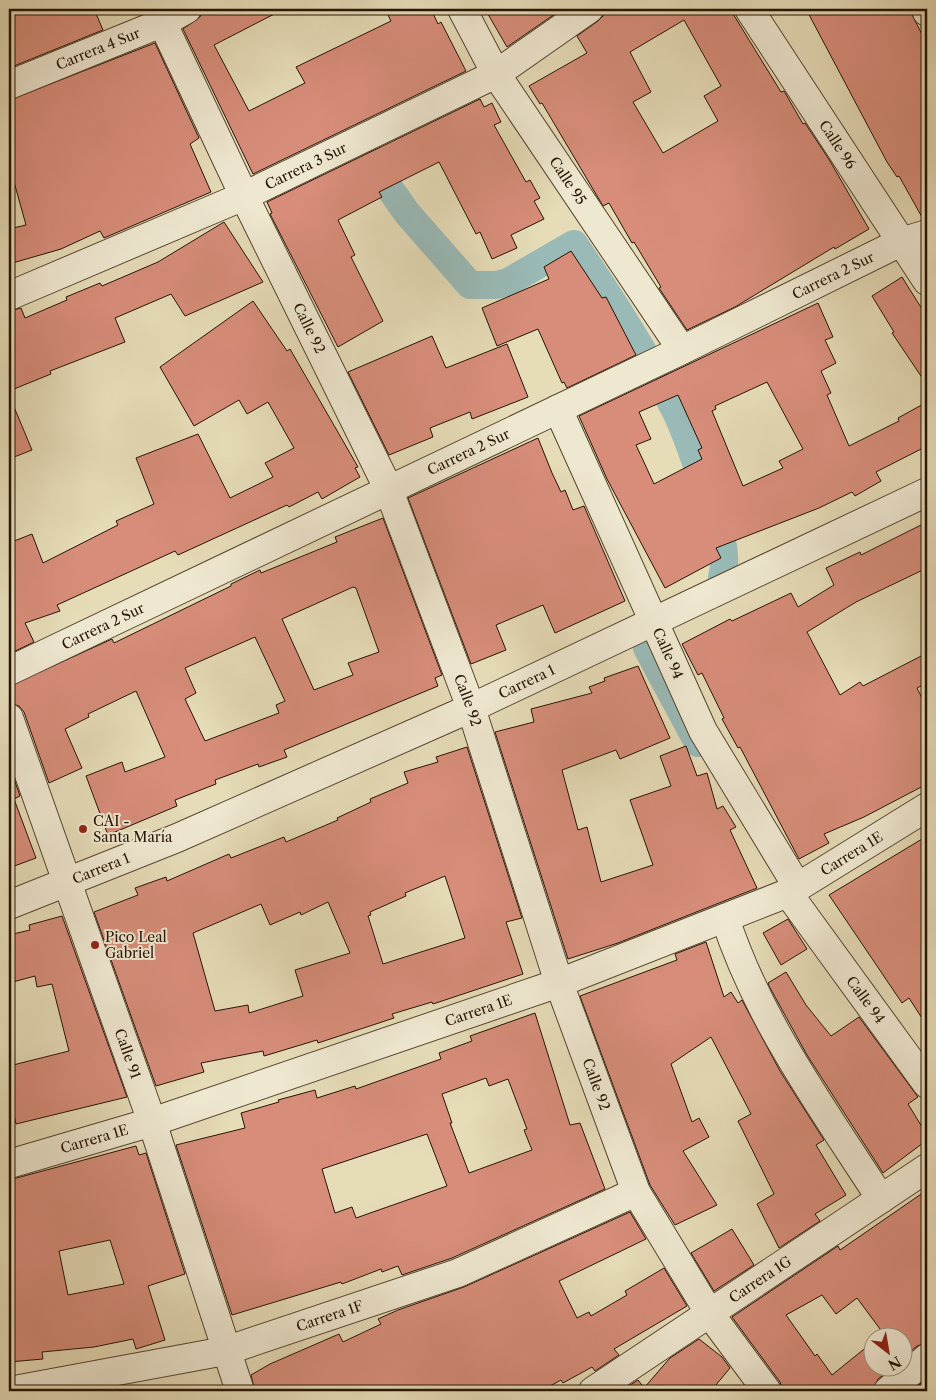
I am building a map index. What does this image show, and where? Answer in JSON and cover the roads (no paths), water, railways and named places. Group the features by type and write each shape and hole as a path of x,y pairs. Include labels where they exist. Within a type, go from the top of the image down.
{"street":[{"name":"Calle 95","path":"462,9 496,74 682,350"},
{"name":"Carrera 3 Sur","path":"9,296 244,196 496,74 589,9"},
{"name":"Calle 96","path":"749,9 927,281"},
{"name":"Carrera 4 Sur","path":"9,85 169,13"},
{"name":"Calle 92","path":"169,13 244,196 388,488 472,708 558,983 636,1192 710,1314 767,1391"},
{"name":"Carrera 2 Sur","path":"9,671 388,488 682,350 901,242 927,234"},
{"name":"Calle 94","path":"558,409 703,732 792,889 927,1084"},
{"name":"Carrera 1","path":"9,905 177,838 472,708 927,492"},
{"name":"Calle 91","path":"9,718 152,1122 225,1351 240,1391"},
{"name":"Carrera 1E","path":"9,1164 152,1122 558,983 724,918 792,889 927,807"},
{"path":"724,918 737,957 789,1057 881,1199"},
{"name":"Carrera 1G","path":"593,1391 927,1168"},
{"name":"Carrera 1F","path":"9,1391 225,1351 458,1273 636,1192"},
{"path":"888,1391 927,1358"}],"waterway":[{"path":"369,159 407,213 470,285 496,285 508,282 574,244 640,346 680,421 722,540 724,558 722,577"},
{"path":"647,648 698,743"}],"place":[{"name":"CAI - Santa María","path":"83,829"},
{"name":"Pico Leal Gabriel","path":"95,945"}]}
